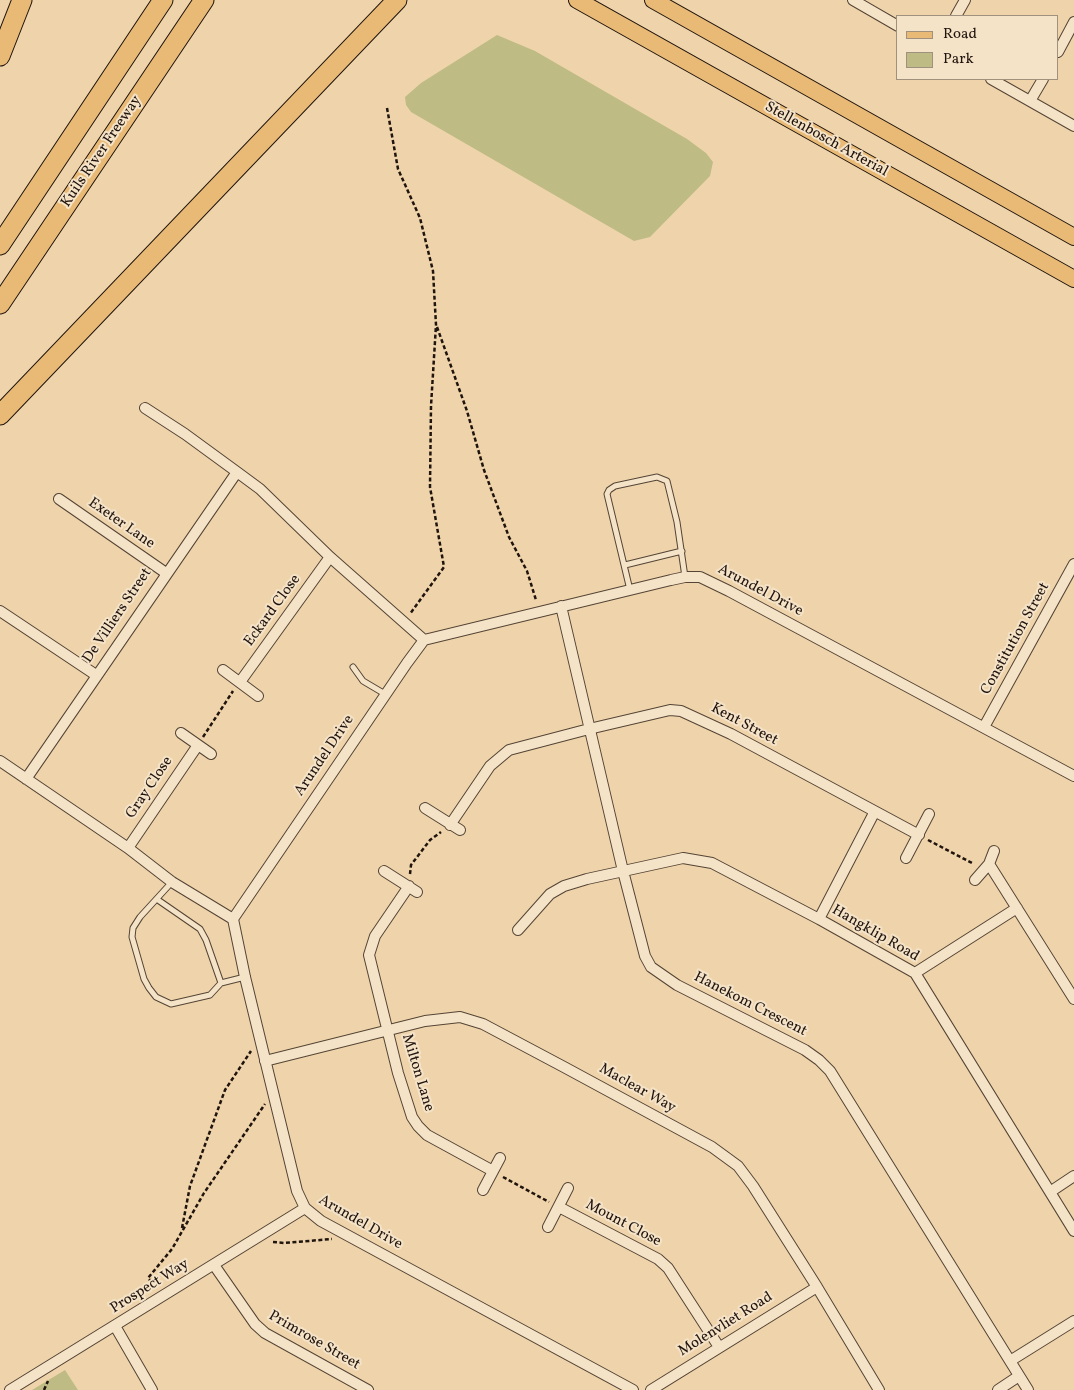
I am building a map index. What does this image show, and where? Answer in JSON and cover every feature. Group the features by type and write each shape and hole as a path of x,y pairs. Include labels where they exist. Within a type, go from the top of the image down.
{"highway":[{"path":"0,56 22,0"},
{"path":"0,245 163,0"},
{"name":"Kuils River Freeway","path":"0,304 204,0"},
{"path":"0,415 397,0"}],"main road":[{"name":"Stellenbosch Arterial","path":"577,0 1074,279"},
{"path":"653,0 1074,236"}],"street":[{"path":"853,0 896,25"},
{"path":"957,15 965,0"},
{"path":"1059,50 1074,22"},
{"path":"993,80 1074,126"},
{"path":"1030,101 1042,80"},
{"path":"146,408 260,489 330,557 424,640"},
{"name":"De Villiers Street","path":"26,779 237,472"},
{"name":"Exeter Lane","path":"59,499 166,573"},
{"name":"Eckard Close","path":"240,682 330,557"},
{"name":"Constitution Street","path":"984,728 1074,564"},
{"name":"Arundel Drive","path":"632,1390 321,1221 304,1208 297,1191 260,1044 233,920 385,694 424,640 685,577 708,580 1074,776"},
{"name":"Hanekom Crescent","path":"561,606 589,729 605,787 623,871 645,956 651,967 677,985 804,1050 819,1060 830,1072 1028,1390"},
{"path":"0,611 96,675"},
{"path":"222,670 258,696"},
{"name":"Kent Street","path":"455,827 490,766 509,750 670,710 689,712 919,836"},
{"path":"181,733 211,754"},
{"name":"Gray Close","path":"128,848 198,745"},
{"path":"0,761 128,848 172,882 233,920"},
{"path":"425,808 455,827"},
{"path":"819,919 874,813"},
{"path":"906,858 929,814"},
{"path":"975,880 987,866 994,851"},
{"name":"Hangklip Road","path":"518,930 550,894 579,881 683,858 699,860 725,869 819,919 915,973 1074,1231"},
{"path":"987,866 1017,908 1074,999"},
{"path":"384,871 413,889"},
{"name":"Milton Lane","path":"413,889 375,936 369,955 408,1105 418,1126 427,1134 493,1170"},
{"path":"915,973 1017,908"},
{"name":"Maclear Way","path":"265,1061 388,1030 449,1017 471,1019 564,1067 712,1148 738,1166 817,1287 879,1390"},
{"path":"483,1190 500,1158"},
{"path":"1050,1192 1074,1176"},
{"path":"548,1227 568,1188"},
{"name":"Mount Close","path":"559,1207 658,1259 668,1268 719,1346"},
{"name":"Prospect Way","path":"10,1390 304,1208"},
{"name":"Primrose Street","path":"214,1264 255,1324 265,1333 368,1390"},
{"name":"Molenvliet Road","path":"651,1390 719,1346 817,1287"},
{"path":"1010,1361 1074,1321"},
{"path":"114,1326 152,1390"},
{"path":"998,1390 1019,1376"}],"lane":[{"path":"630,590 607,494 615,486 657,477 667,481 682,551 685,577"},
{"path":"625,565 682,551"},
{"path":"353,667 363,681 385,694"},
{"path":"172,882 158,900 140,917 132,933 148,988 156,997 171,1004 210,995 221,983 245,977"},
{"path":"158,900 200,929 206,940 221,983"}],"path":[{"path":"387,108 398,169 420,218 433,271 436,325 431,406 430,487 444,566 404,623"},
{"path":"436,325 468,411 484,470 509,537 527,571 540,612"},
{"path":"198,745 240,682"},
{"path":"413,889 411,864 430,840 455,827"},
{"path":"919,836 987,866"},
{"path":"181,1230 190,1186 225,1090 252,1048 260,1044"},
{"path":"163,1296 148,1278 172,1249 181,1230 230,1152 265,1104 274,1099"},
{"path":"493,1170 559,1207"},
{"path":"262,1234 268,1241 284,1243 330,1241 340,1232"}],"green space":[{"path":"497,35 535,51 687,139 706,153 713,162 710,176 650,237 634,241 411,112 406,105 405,97 421,83"},
{"path":"65,1370 78,1390 32,1390"}]}
